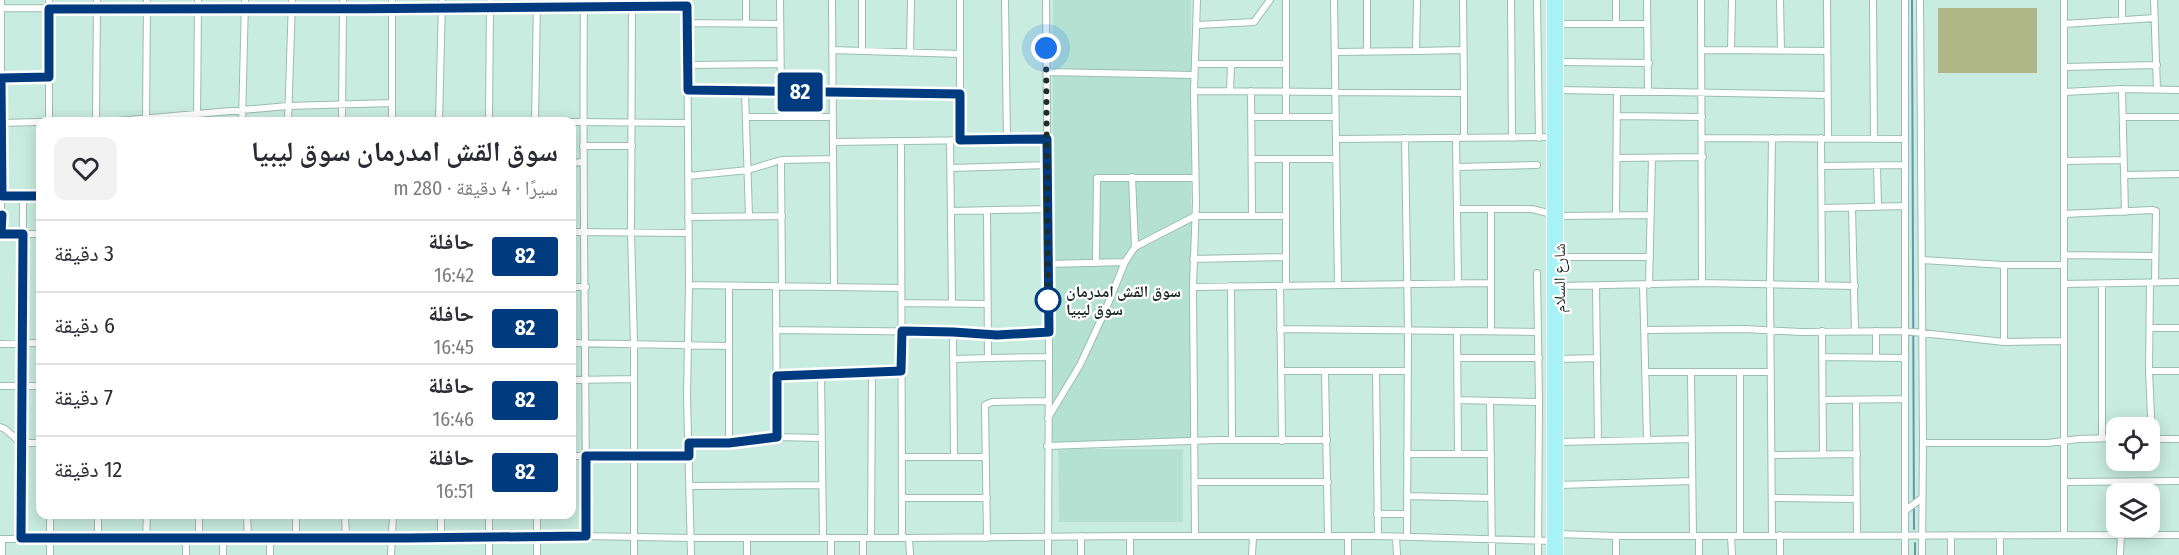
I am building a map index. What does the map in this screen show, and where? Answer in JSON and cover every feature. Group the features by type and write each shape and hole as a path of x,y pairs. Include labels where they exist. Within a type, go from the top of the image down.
{"main road":[{"name":"شارع السلام","path":"1551,0 1552,138 1559,257 1558,485 1555,537 1551,555"},
{"name":"شارع السلام","path":"1558,555 1555,537 1555,215 1559,0"}],"street":[{"path":"1,0 0,234 36,234"},
{"path":"49,0 49,117"},
{"path":"96,117 97,0"},
{"path":"146,117 147,0"},
{"path":"197,117 198,0"},
{"path":"242,117 245,0"},
{"path":"288,117 292,0"},
{"path":"342,117 343,0"},
{"path":"489,117 490,0"},
{"path":"536,117 537,0"},
{"path":"584,0 583,232 586,287 584,344 586,536"},
{"path":"746,0 746,23"},
{"path":"780,0 781,92"},
{"path":"832,0 834,287"},
{"path":"862,0 862,51"},
{"path":"910,52 911,0"},
{"path":"960,0 960,140"},
{"path":"1005,0 1007,140"},
{"path":"1046,0 1049,332 1048,555"},
{"path":"1195,536 1193,259 1194,75 1198,25 1197,0"},
{"path":"1198,25 1254,22 1270,0"},
{"path":"1286,0 1286,117"},
{"path":"1334,0 1338,285"},
{"path":"1367,0 1367,52"},
{"path":"1416,51 1417,0"},
{"path":"1463,0 1464,138"},
{"path":"1511,0 1512,138"},
{"path":"1538,0 1539,138"},
{"path":"1616,0 1616,23"},
{"path":"1647,0 1648,91"},
{"path":"1701,0 1702,283"},
{"path":"1731,51 1732,0"},
{"path":"1780,0 1781,51"},
{"path":"1822,286 1821,166 1827,95 1827,0"},
{"path":"1873,0 1874,138"},
{"path":"1905,0 1905,555"},
{"path":"1920,0 1922,555"},
{"path":"2064,0 2064,536"},
{"path":"2122,0 2122,20"},
{"path":"2154,0 2157,89"},
{"path":"0,8 343,9 392,4 442,4 489,9 537,9 584,8 632,3 687,3 689,285 687,345 691,555"},
{"path":"632,3 631,232 634,344 634,555"},
{"path":"392,4 392,117"},
{"path":"439,117 442,4"},
{"path":"2064,24 2155,18"},
{"path":"687,23 780,24"},
{"path":"1559,24 1647,24"},
{"path":"832,50 960,54"},
{"path":"1335,52 1463,50"},
{"path":"1702,50 1827,51"},
{"path":"1559,62 1649,63"},
{"path":"687,65 780,64"},
{"path":"1195,64 1286,64"},
{"path":"1230,91 1231,64"},
{"path":"2064,67 2157,65"},
{"path":"1047,72 1194,75"},
{"path":"1,78 49,77"},
{"path":"2064,92 2122,89 2179,90"},
{"path":"2122,89 2125,212"},
{"path":"688,90 960,94"},
{"path":"1559,90 1827,95"},
{"path":"1616,216 1617,90"},
{"path":"1194,91 1464,93"},
{"path":"1251,91 1252,216"},
{"path":"745,92 749,216"},
{"path":"203,117 242,110 288,106 392,103"},
{"path":"1617,116 1702,117"},
{"path":"746,117 832,117"},
{"path":"1252,117 1335,117"},
{"path":"2123,117 2179,117"},
{"path":"1,123 36,122"},
{"path":"576,122 688,123"},
{"path":"1405,138 1408,329 1407,537"},
{"path":"1456,138 1458,283"},
{"path":"1336,139 1552,138"},
{"path":"1703,138 1905,139"},
{"path":"1772,138 1770,283 1772,535"},
{"path":"832,142 1047,139"},
{"path":"950,141 952,303"},
{"path":"901,142 902,498 910,555"},
{"path":"583,147 632,146"},
{"path":"1617,158 1703,157"},
{"path":"1647,439 1644,330 1650,257 1652,158"},
{"path":"688,176 748,170 781,160 832,159"},
{"path":"1252,159 1336,159"},
{"path":"777,437 776,330 782,216 781,160"},
{"path":"1282,441 1280,329 1286,257 1286,160"},
{"path":"2064,161 2124,160"},
{"path":"576,163 583,162"},
{"path":"951,168 1047,165"},
{"path":"1457,167 1537,165"},
{"path":"1821,166 1904,165"},
{"path":"1877,166 1878,206"},
{"path":"2125,175 2179,174"},
{"path":"1132,177 1135,247"},
{"path":"1096,263 1096,180 1098,178 1195,178"},
{"path":"21,538 23,195"},
{"path":"1,196 36,196"},
{"path":"1822,208 1905,206"},
{"path":"1458,209 1532,208 1555,215 1651,215"},
{"path":"1852,208 1855,331"},
{"path":"951,210 1048,209"},
{"path":"1491,209 1491,331"},
{"path":"987,210 988,358"},
{"path":"2064,214 2156,211 2150,328 2151,417"},
{"path":"688,217 782,216"},
{"path":"1048,418 1091,342 1125,262 1135,247 1194,216 1286,216"},
{"path":"576,232 688,233"},
{"path":"2064,255 2155,256"},
{"path":"1193,259 1286,257"},
{"path":"1559,257 1650,257"},
{"path":"1922,260 2004,265 2064,265"},
{"path":"1048,264 1125,262"},
{"path":"2004,265 2004,342"},
{"path":"1538,273 1538,555"},
{"path":"2064,284 2179,282"},
{"path":"1193,287 1491,283"},
{"path":"1558,286 1770,283 1855,286"},
{"path":"2102,284 2102,438"},
{"path":"689,285 901,288"},
{"path":"729,286 729,443"},
{"path":"1231,286 1232,440"},
{"path":"1596,286 1598,441"},
{"path":"576,287 586,287"},
{"path":"902,303 988,304"},
{"path":"2150,328 2179,328"},
{"path":"1280,329 1538,332"},
{"path":"776,330 953,332 988,335 1049,332"},
{"path":"1644,330 1904,331 2004,342 2064,341"},
{"path":"1457,331 1458,454"},
{"path":"1876,331 1876,358"},
{"path":"953,332 954,457"},
{"path":"1822,332 1823,454"},
{"path":"0,344 36,343"},
{"path":"576,344 728,346"},
{"path":"954,359 1049,357"},
{"path":"1822,357 1904,358"},
{"path":"1458,358 1539,358"},
{"path":"1559,359 1597,358"},
{"path":"777,376 901,371"},
{"path":"1281,371 1408,371"},
{"path":"1376,371 1378,536"},
{"path":"2150,371 2179,371"},
{"path":"871,538 872,372"},
{"path":"1325,372 1328,536"},
{"path":"1645,372 1771,372"},
{"path":"1740,372 1740,536"},
{"path":"821,373 823,538"},
{"path":"1691,373 1692,481 1699,555"},
{"path":"576,380 634,379"},
{"path":"0,386 36,386"},
{"path":"1823,400 1905,399"},
{"path":"1458,400 1539,402"},
{"path":"1856,400 1857,535"},
{"path":"987,538 985,403 1048,401"},
{"path":"1490,401 1492,555"},
{"path":"0,427 21,442 36,443"},
{"path":"689,443 729,443 777,437 821,438"},
{"path":"1923,443 2064,442 2106,438"},
{"path":"2160,439 2179,438"},
{"path":"1559,442 1692,439"},
{"path":"1047,446 1232,440 1327,440"},
{"path":"1407,454 1491,454"},
{"path":"1773,455 1857,454"},
{"path":"576,456 689,456"},
{"path":"902,457 986,457"},
{"path":"1558,485 1692,481"},
{"path":"2065,482 2179,481"},
{"path":"1196,482 1328,482"},
{"path":"690,486 822,484"},
{"path":"1407,496 1491,498"},
{"path":"902,498 987,498"},
{"path":"1772,498 1856,499"},
{"path":"1906,510 1922,498"},
{"path":"1377,514 1407,514"},
{"path":"50,519 50,555"},
{"path":"98,519 98,539"},
{"path":"146,539 147,519"},
{"path":"199,519 199,538"},
{"path":"248,519 248,538"},
{"path":"296,519 296,538"},
{"path":"345,519 346,538"},
{"path":"392,555 393,519"},
{"path":"441,519 441,538"},
{"path":"489,519 489,555"},
{"path":"537,519 537,555"},
{"path":"1780,535 1780,555"},
{"path":"1951,535 1951,555"},
{"path":"2000,535 2000,555"},
{"path":"2,555 1,538 1378,536 1538,540 1555,537 1616,536 2106,535"},
{"path":"2160,535 2179,535"},
{"path":"1081,536 1081,555"},
{"path":"1130,536 1130,555"},
{"path":"1348,536 1348,555"},
{"path":"1616,536 1616,555"},
{"path":"1731,536 1731,555"},
{"path":"186,537 186,555"},
{"path":"1252,555 1253,537"},
{"path":"1396,537 1397,555"},
{"path":"2120,555 2121,537"},
{"path":"223,538 223,555"},
{"path":"270,538 270,555"},
{"path":"747,538 747,555"},
{"path":"831,538 831,555"},
{"path":"863,538 863,555"}],"shaded area":[{"path":"1053,0 1191,0 1191,437 1052,443"},
{"path":"1938,8 2037,8 2037,73 1938,73"},
{"path":"1058,449 1183,449 1183,522 1059,522"}],"waterway":[{"path":"1912,0 1914,529"},
{"path":"1915,543 1915,555"}],"bus line":[{"name":"82","path":"2,215 1,234 23,234 21,538 586,536 586,456 689,456 689,443 729,443 777,437 777,376 901,371 902,331 988,335 1049,332 1047,139 960,140 960,94 688,90 687,6 537,9 392,7 49,9 49,77 1,78 2,196 36,196"}],"place":[{"name":"سوق القش امدرمان سوق ليبيا","path":"1048,300"}],"route":[{"path":"1046,48 1048,310 1048,300"}]}
